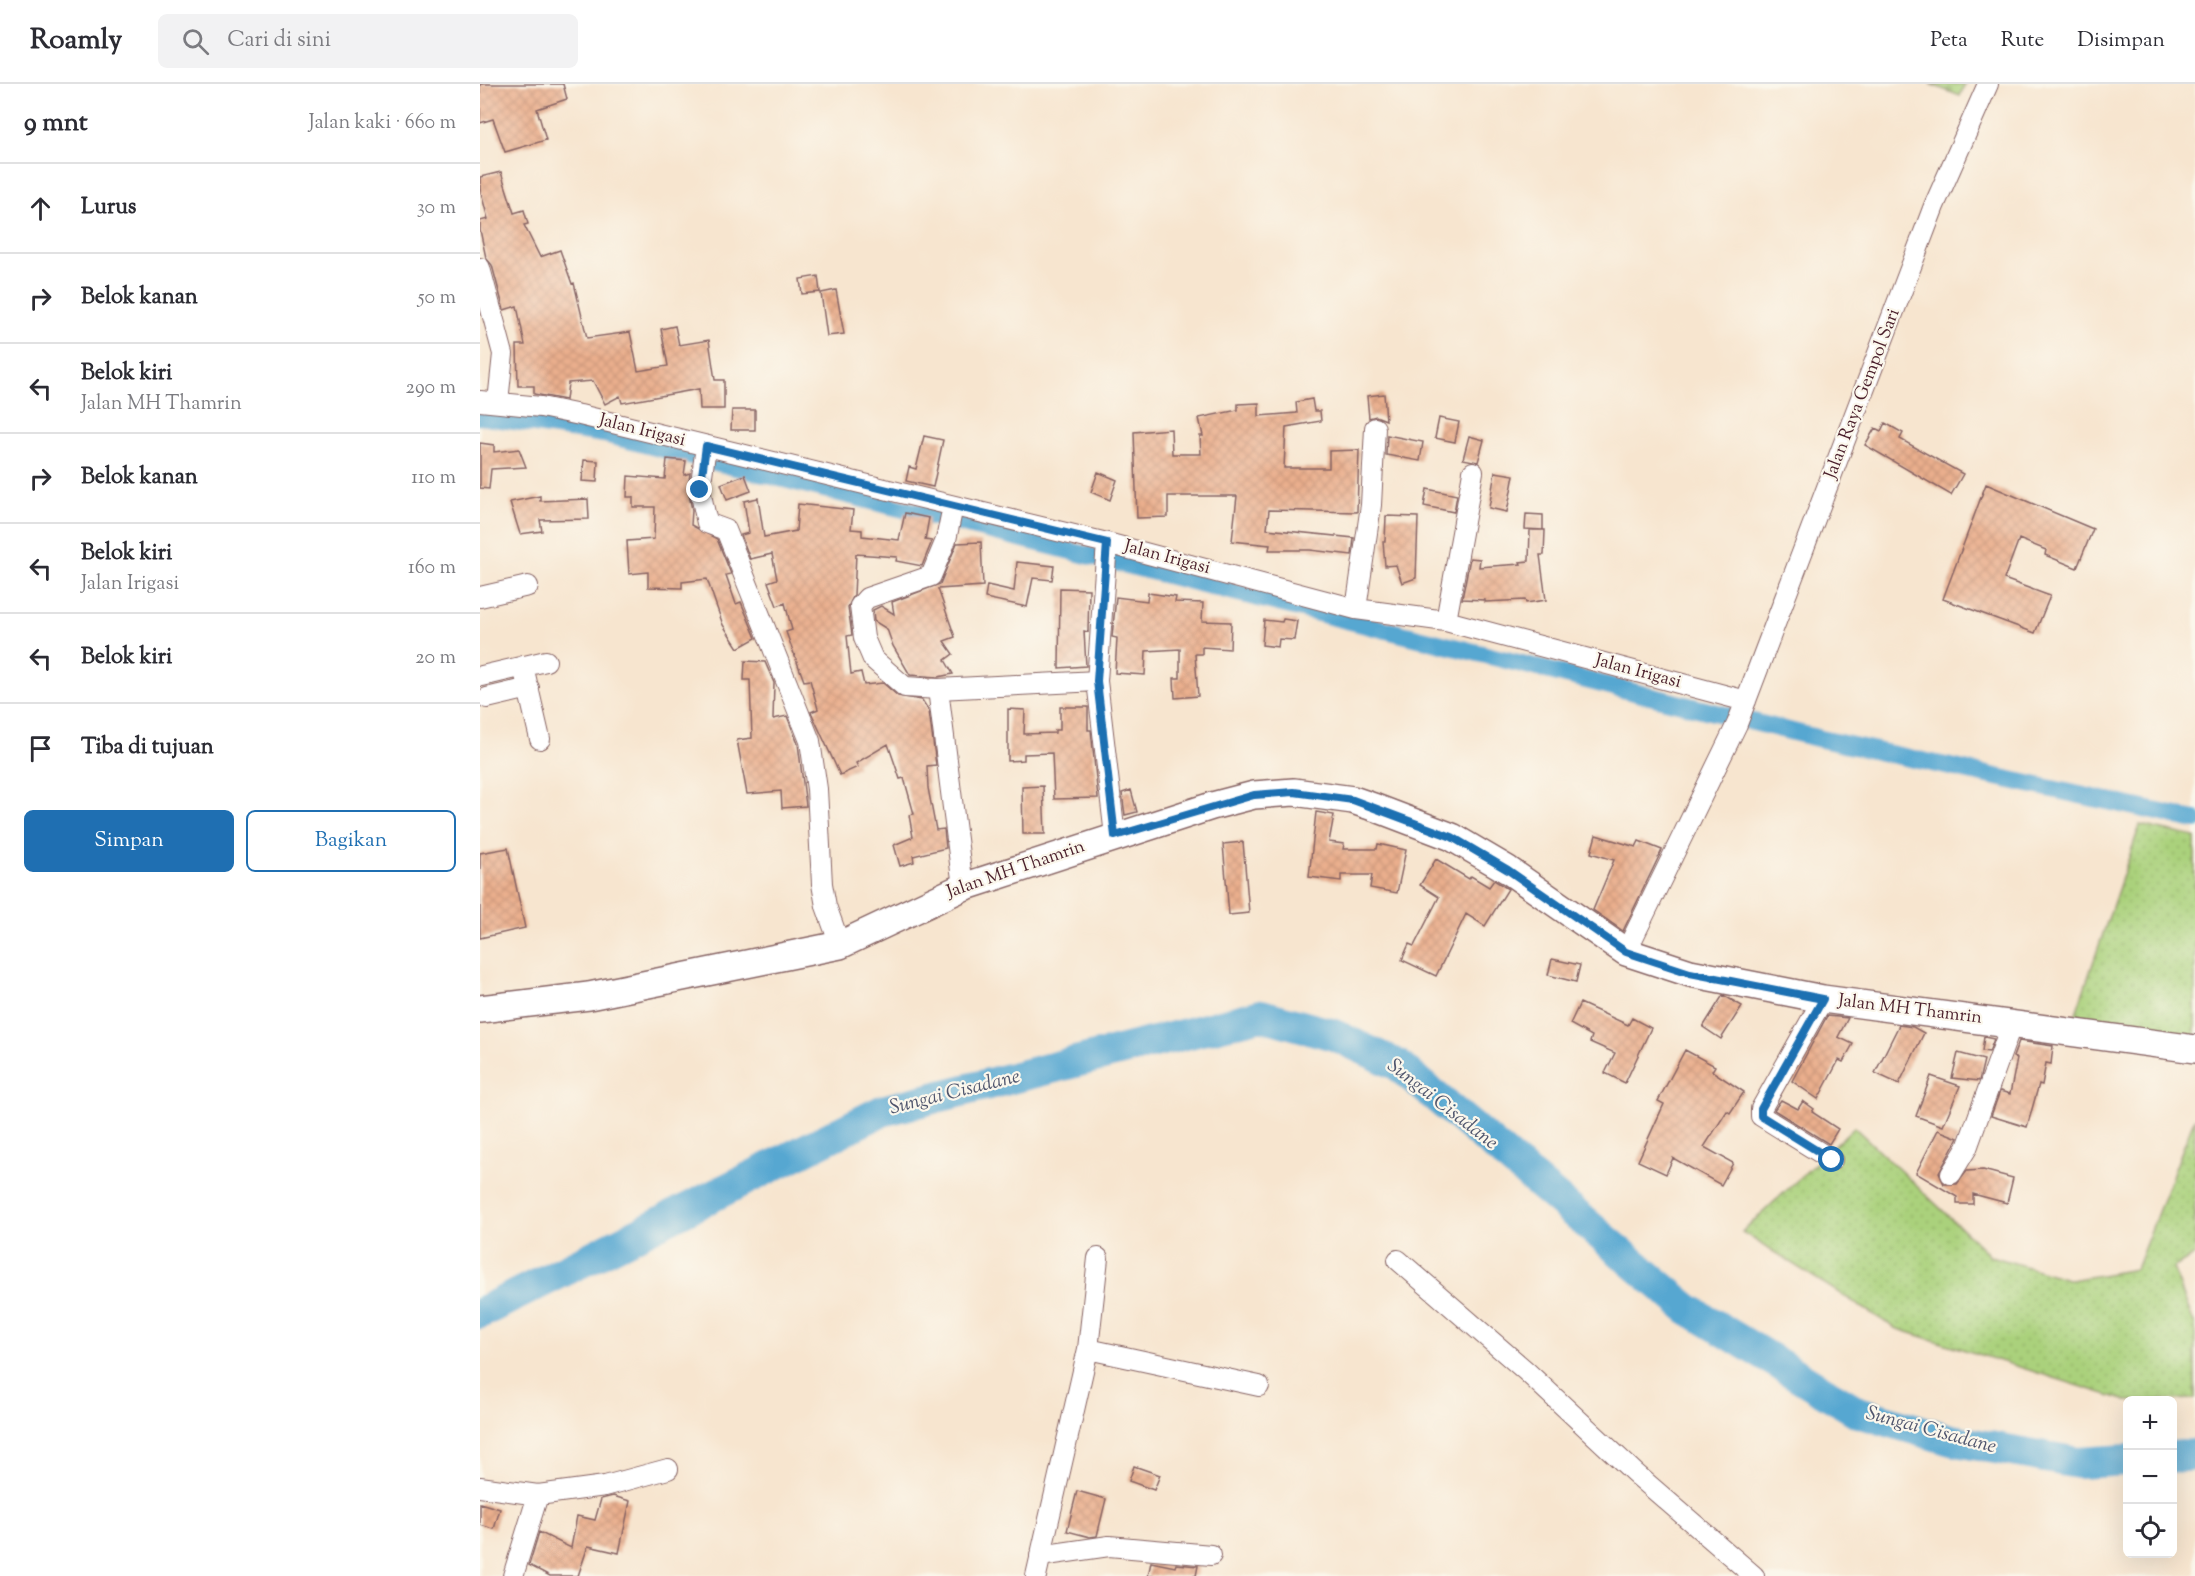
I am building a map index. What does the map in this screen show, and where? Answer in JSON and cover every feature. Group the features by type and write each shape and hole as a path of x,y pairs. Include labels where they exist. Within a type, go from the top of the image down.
{"street":[{"name":"Jalan Raya Gempol Sari","path":"1626,952 1742,711 1934,206 1988,84"},
{"path":"480,268 503,354 489,401"},
{"name":"Jalan Irigasi","path":"489,401 551,409 704,458 951,516 1356,609 1446,621 1742,711"},
{"path":"1356,609 1371,505 1375,428"},
{"path":"704,458 700,490 707,523 726,530 810,741 817,789 822,884 826,906 840,945"},
{"path":"1446,621 1473,472"},
{"path":"951,516 931,576 867,598 860,606 864,638 873,659 905,687 938,689 1097,681"},
{"path":"1106,551 1097,681 1115,836"},
{"path":"480,597 528,586"},
{"path":"529,688 483,699 481,673 546,661"},
{"path":"523,666 540,739"},
{"path":"938,689 963,887"},
{"name":"Jalan MH Thamrin","path":"480,1009 589,996 840,945 963,887 1115,836 1254,795 1294,792 1353,800 1452,837 1508,870 1626,952 1690,973 1823,999 2195,1049"},
{"path":"1823,999 1761,1109 1761,1116 1832,1160"},
{"path":"1951,1174 1967,1148 2012,1023"},
{"path":"1036,1576 1089,1348 1098,1258"},
{"path":"1398,1260 1754,1576"},
{"path":"1089,1348 1259,1386"},
{"path":"480,1487 538,1496 614,1484 668,1469"},
{"path":"513,1576 538,1496"},
{"path":"1040,1556 1109,1546 1210,1555"}],"green space":[{"path":"1930,84 1965,84 1960,96"},
{"path":"2140,825 2195,837 2195,1061 2073,1022"},
{"path":"2195,1117 2195,1255 2173,1268 2195,1326 2195,1399 2177,1400 2177,1396 2123,1396 2123,1400 1895,1328 1742,1232 1854,1127 1991,1256 2071,1280 2136,1269"}],"building":[{"path":"480,84 563,84 567,99 537,109 546,140 505,152 493,119 480,123"},
{"path":"501,172 514,213 524,210 528,224 524,225 540,257 560,250 572,284 574,283 587,338 630,332 638,371 668,366 661,329 675,326 679,345 709,340 715,380 724,380 724,409 700,409 699,389 622,403 620,396 605,404 593,381 568,383 566,400 534,394 534,386 518,386 517,345 525,345 517,306 504,310 492,265 486,258 480,230 480,221 488,219 480,189 480,177"},
{"path":"818,276 820,292 802,294 800,279"},
{"path":"836,290 844,334 827,336 821,293"},
{"path":"1384,394 1386,420 1376,416 1369,418 1367,396"},
{"path":"1312,399 1314,411 1320,411 1321,421 1286,427 1284,468 1329,468 1329,451 1359,450 1357,512 1269,510 1267,529 1354,538 1352,555 1310,550 1269,550 1270,545 1232,541 1237,496 1168,496 1168,517 1137,518 1134,432 1171,429 1172,454 1201,454 1200,436 1203,436 1199,418 1238,410 1238,404 1259,403 1259,416 1297,413 1296,402"},
{"path":"732,410 755,410 755,430 731,430"},
{"path":"1439,418 1459,422 1455,442 1435,438"},
{"path":"1885,423 1903,433 1900,439 1963,474 1951,495 1865,445 1875,428 1881,431"},
{"path":"1387,435 1423,442 1420,461 1386,455"},
{"path":"924,436 943,440 933,487 906,481 909,467 916,469"},
{"path":"1469,436 1484,440 1478,462 1463,459"},
{"path":"480,443 494,445 494,452 519,449 526,467 491,469 489,489 480,488"},
{"path":"667,459 686,461 684,475 690,473 688,489 692,510 691,525 717,539 731,574 726,575 736,604 741,602 756,638 738,648 723,625 707,579 682,582 682,588 648,587 648,572 629,574 627,541 654,539 655,507 633,507 633,497 627,497 628,476 665,479"},
{"path":"584,460 598,461 597,482 582,481"},
{"path":"1098,472 1117,480 1110,500 1091,492"},
{"path":"1495,472 1514,475 1507,512 1489,508"},
{"path":"745,475 751,491 727,500 721,484"},
{"path":"1986,484 2093,529 2077,568 2045,555 2046,550 2019,539 2004,579 2050,596 2035,633 1943,599"},
{"path":"1427,489 1457,495 1454,512 1424,506"},
{"path":"540,496 540,501 588,499 589,519 540,520 542,531 520,534 510,502"},
{"path":"758,498 764,537 796,531 798,504 853,510 851,529 862,530 862,536 899,540 905,513 929,518 925,540 932,541 922,566 896,561 897,557 856,554 854,595 848,607 852,635 847,636 851,674 861,672 864,685 883,683 898,696 922,700 929,711 936,765 927,766 928,788 936,830 944,829 946,848 913,856 914,862 900,866 894,845 913,837 909,815 914,814 904,778 900,779 888,744 856,763 858,767 840,775 811,712 818,709 810,680 804,681 786,632 792,630 785,603 777,606 768,582 777,579 772,554 750,559 741,535 749,533 744,501"},
{"path":"1526,514 1543,515 1543,530 1525,529"},
{"path":"1386,516 1418,517 1416,578 1402,583 1396,565 1385,566 1383,541 1385,541"},
{"path":"1530,530 1545,530 1544,555 1540,555 1546,600 1526,603 1525,600 1485,602 1485,600 1462,599 1470,558 1480,559 1479,567 1521,564 1520,562 1529,561"},
{"path":"981,542 983,586 938,589 955,637 944,641 953,654 945,660 953,674 938,677 910,675 893,646 887,629 874,621 873,610 881,606 894,614 892,602 940,584 957,543"},
{"path":"1017,562 1054,566 1052,580 1033,578 1027,607 985,598 987,585 1014,591"},
{"path":"1060,588 1089,589 1088,632 1084,631 1086,666 1059,668"},
{"path":"1148,593 1176,597 1175,602 1203,603 1202,621 1231,622 1230,649 1202,647 1202,654 1195,654 1198,696 1175,698 1174,678 1180,678 1180,649 1146,651 1145,675 1115,673 1117,638 1112,637 1116,597 1147,601"},
{"path":"1283,619 1297,621 1294,640 1279,639 1278,647 1262,645 1264,620 1282,622"},
{"path":"745,661 765,662 774,683 773,719 787,716 798,744 806,806 782,808 781,791 747,794 737,740 752,738 750,680 744,680"},
{"path":"1060,707 1088,707 1088,730 1091,730 1098,798 1054,799 1052,753 1024,754 1024,760 1008,761 1008,709 1025,710 1024,734 1055,733 1055,730 1060,730"},
{"path":"1043,786 1045,834 1023,834 1022,787"},
{"path":"1131,790 1137,812 1125,815 1122,793"},
{"path":"1316,812 1334,815 1329,842 1344,844 1343,849 1377,849 1378,844 1406,850 1397,893 1370,888 1372,875 1341,875 1341,881 1309,877"},
{"path":"1596,835 1636,847 1639,841 1662,850 1623,931 1593,910 1614,860 1591,853"},
{"path":"1243,842 1249,913 1229,915 1223,844"},
{"path":"508,848 525,928 480,938 480,853"},
{"path":"1436,859 1469,879 1471,876 1489,887 1494,880 1508,889 1485,926 1466,914 1436,976 1402,960 1409,944 1414,946 1439,897 1420,885"},
{"path":"1552,959 1580,965 1576,982 1548,975"},
{"path":"1723,995 1742,1006 1721,1039 1703,1027"},
{"path":"1580,1003 1628,1025 1632,1018 1651,1028 1625,1083 1605,1073 1615,1053 1590,1042 1592,1036 1570,1024"},
{"path":"1827,1016 1848,1018 1838,1037 1853,1044 1843,1062 1839,1060 1818,1099 1792,1081"},
{"path":"1899,1025 1913,1027 1924,1033 1899,1084 1875,1073"},
{"path":"1984,1037 1994,1039 1989,1052 1982,1051"},
{"path":"2019,1041 2053,1046 2051,1064 2046,1063 2042,1085 2039,1084 2027,1127 1991,1116 2000,1091 2010,1094 2017,1059 2013,1057"},
{"path":"1685,1050 1715,1066 1712,1071 1744,1092 1730,1113 1727,1111 1704,1147 1733,1163 1721,1185 1673,1158 1666,1174 1638,1161 1664,1104 1658,1101"},
{"path":"1958,1053 1984,1060 1979,1081 1952,1078"},
{"path":"1931,1076 1960,1086 1943,1126 1916,1116"},
{"path":"1781,1100 1798,1109 1803,1101 1814,1109 1812,1112 1838,1129 1829,1144 1774,1110"},
{"path":"1938,1130 1958,1138 1939,1173 1944,1184 1957,1184 1967,1171 1983,1170 2013,1178 2007,1203 1973,1194 1973,1204 1957,1204 1957,1197 1916,1173"},
{"path":"1134,1466 1160,1475 1154,1490 1129,1481"},
{"path":"1077,1491 1106,1499 1097,1536 1090,1537 1067,1531"},
{"path":"613,1496 630,1501 619,1553 588,1546 578,1576 550,1576 529,1565 539,1532 571,1548 577,1516 595,1520 601,1499"},
{"path":"480,1503 500,1509 494,1529 480,1525"},
{"path":"1151,1562 1175,1567 1176,1564 1198,1566 1196,1576 1148,1576"}],"waterway":[{"path":"480,416 604,434 1821,739 2195,820"},
{"name":"Sungai Cisadane","path":"480,1313 882,1111 1261,1015 1334,1035 1398,1065 1688,1309 1858,1412 1951,1440 2078,1463 2123,1460"},
{"name":"Sungai Cisadane","path":"2177,1457 2195,1455"}],"route":[{"path":"700,490 706,446 1107,543 1097,681 1115,836 1254,795 1294,792 1353,800 1452,837 1508,870 1626,952 1690,973 1823,999 1762,1105 1761,1116 1832,1160"}]}
